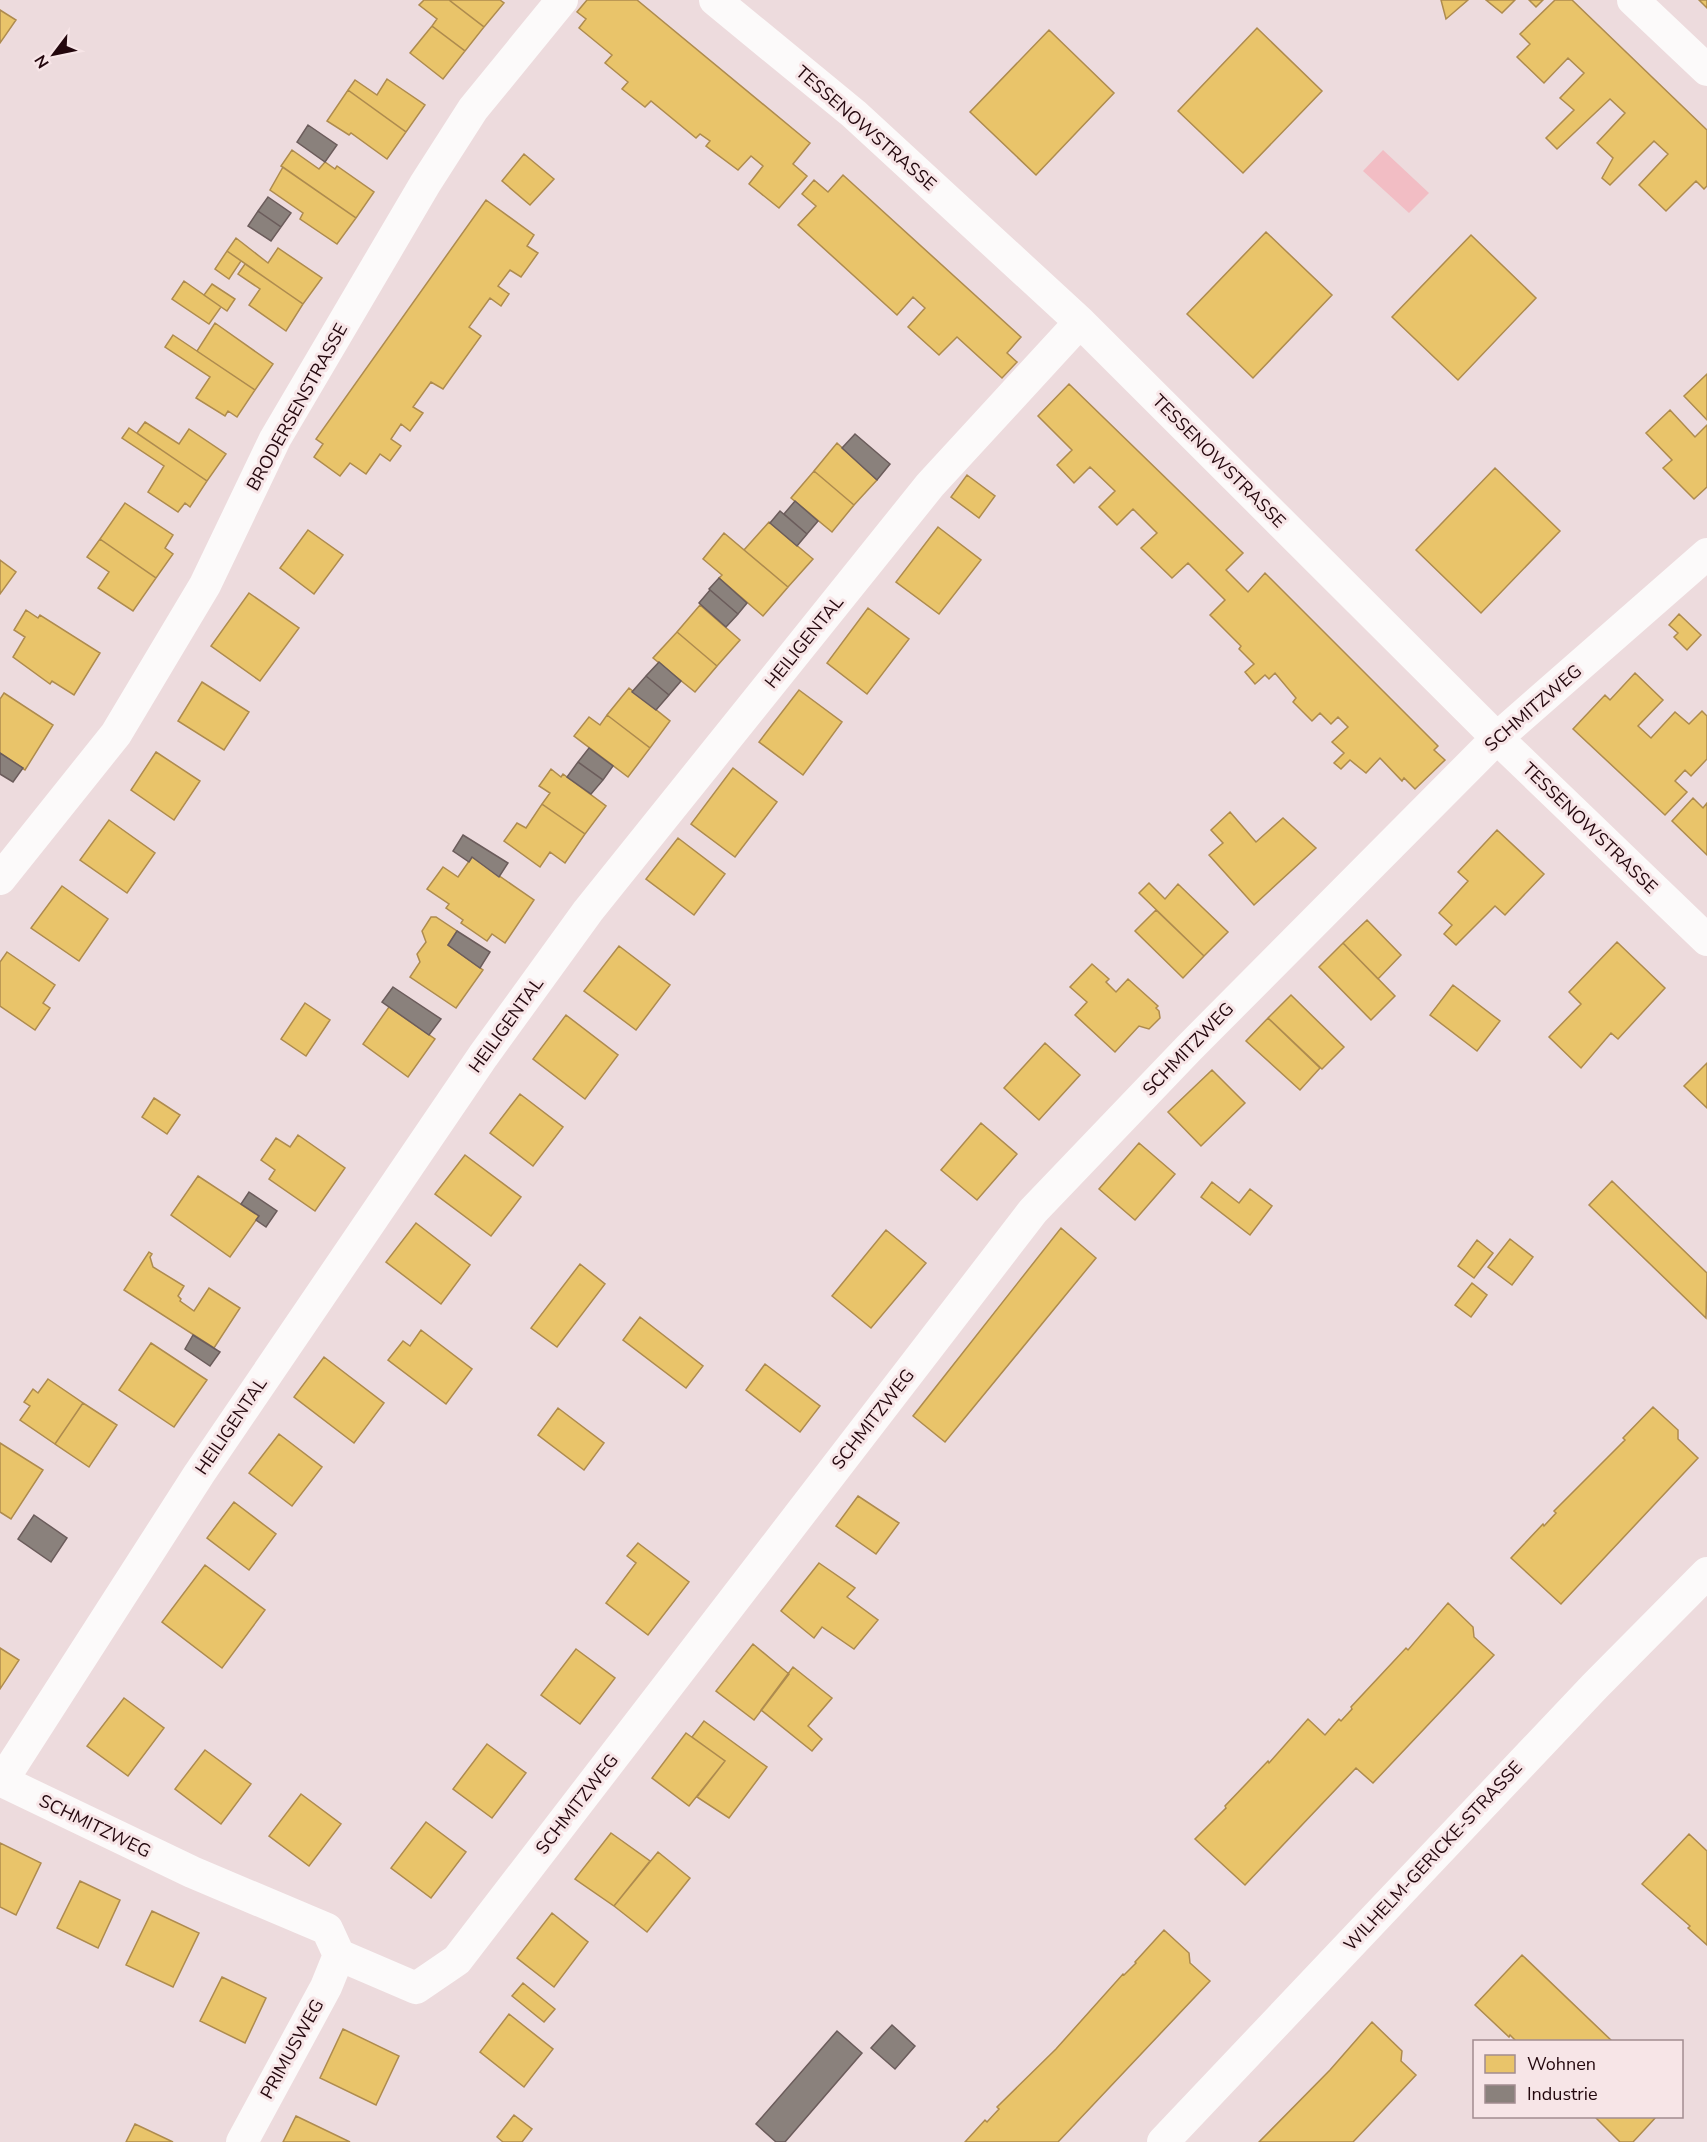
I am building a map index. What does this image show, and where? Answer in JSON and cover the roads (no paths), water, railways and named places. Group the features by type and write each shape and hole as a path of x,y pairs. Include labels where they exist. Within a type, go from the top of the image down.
{"street":[{"name":"BRODERSENSTRASSE","path":"0,879 116,734 205,585 275,439 425,184 472,110 562,0"},
{"name":"TESSENOWSTRASSE","path":"715,0 854,114 1080,322 1497,738 1707,940"},
{"path":"1633,0 1707,70"},
{"name":"HEILIGENTAL","path":"1,1780 199,1474 483,1056 588,911 930,485 1080,322"},
{"name":"SCHMITZWEG","path":"1,1780 184,1868 327,1929 339,1955 416,1988 457,1960 1034,1211 1189,1048 1497,738 1707,554"},
{"name":"WILHELM-GERICKE-STRASSE","path":"1163,2142 1538,1746 1707,1573"},
{"name":"PRIMUSWEG","path":"242,2142 326,1987 339,1955"}]}
